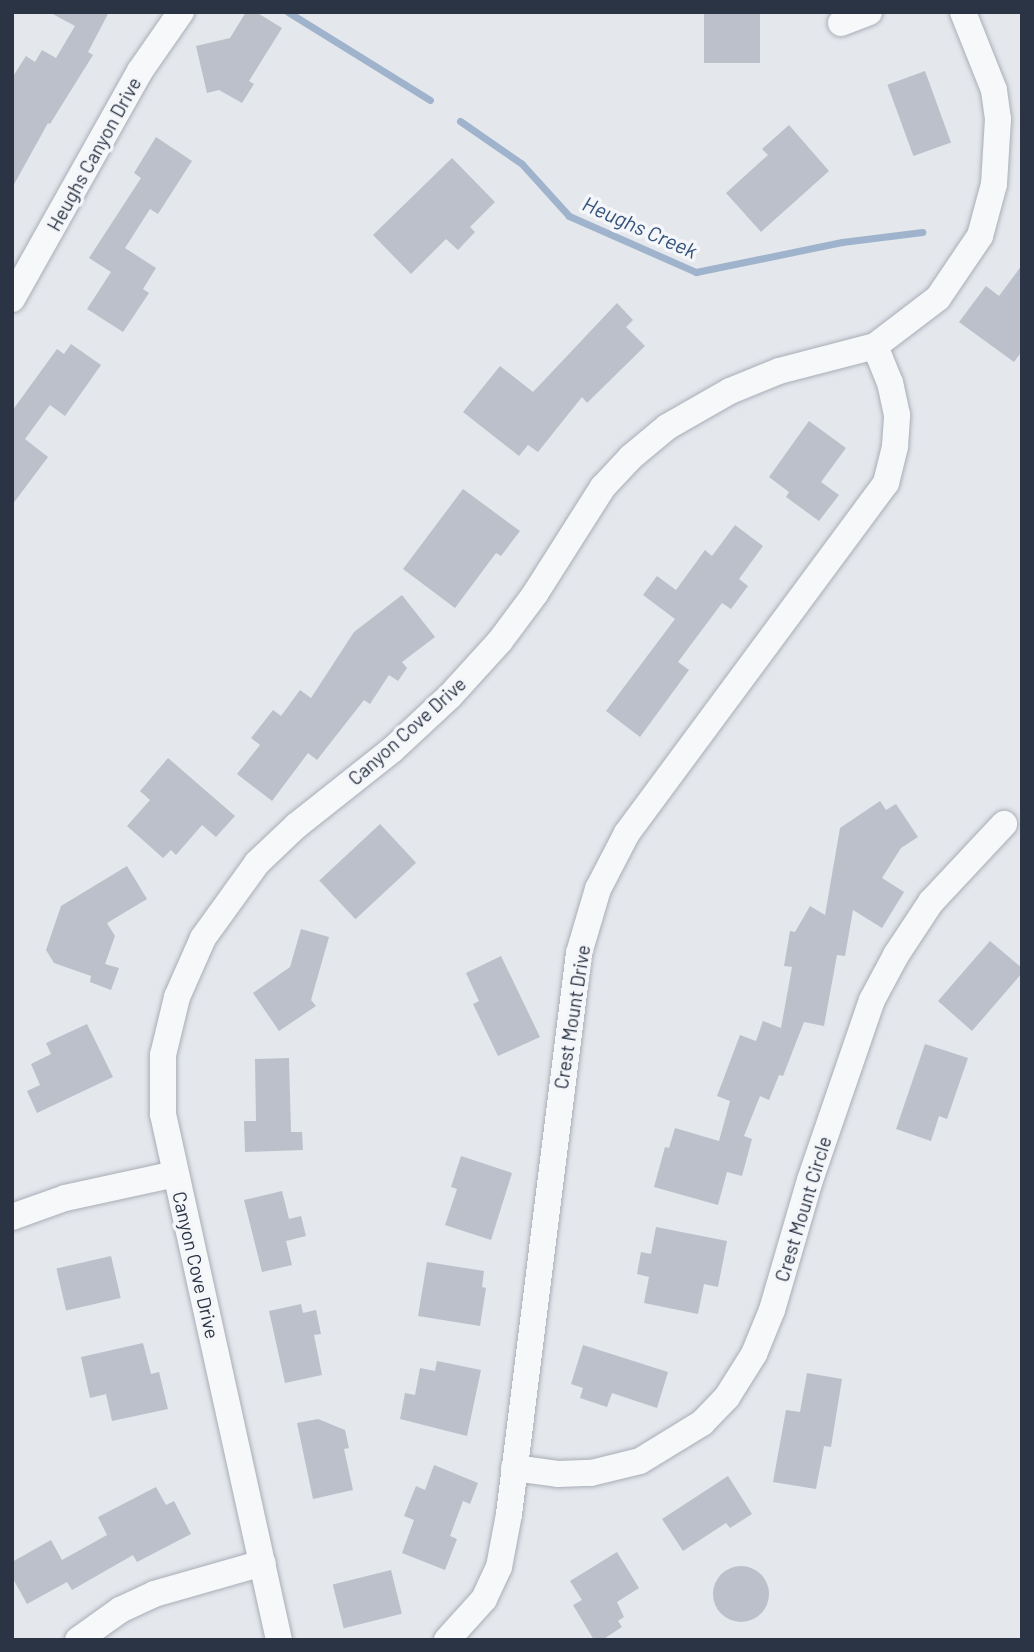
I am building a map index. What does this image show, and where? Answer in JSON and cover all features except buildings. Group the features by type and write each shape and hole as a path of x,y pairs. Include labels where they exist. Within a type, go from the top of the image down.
{"street":[{"name":"Heughs Canyon Drive","path":"12,299 140,71 181,12"},
{"path":"841,23 869,12"},
{"name":"Canyon Cove Drive","path":"279,1640 163,1114 163,1055 177,998 203,938 257,863 296,826 392,750 450,696 500,641 535,594 603,487 667,427 730,391 779,371 875,346 938,298 980,236 1010,116 994,90 963,12"},
{"name":"Crest Mount Drive","path":"447,1640 484,1599 499,1567 578,966 598,890 626,833 886,482 895,446 897,415 890,383 875,346"},
{"name":"Crest Mount Circle","path":"514,1468 558,1474 591,1473 640,1461 702,1423 727,1397 754,1354 772,1310 810,1180 872,1000 896,955 932,902 1004,824"},
{"path":"12,1217 65,1198 175,1174"},
{"path":"78,1640 120,1610 154,1594 263,1563"}],"waterway":[{"name":"Heughs Creek","path":"288,12 430,100"},
{"name":"Heughs Creek","path":"460,121 522,164 569,216 696,272 842,242 922,232"}]}
